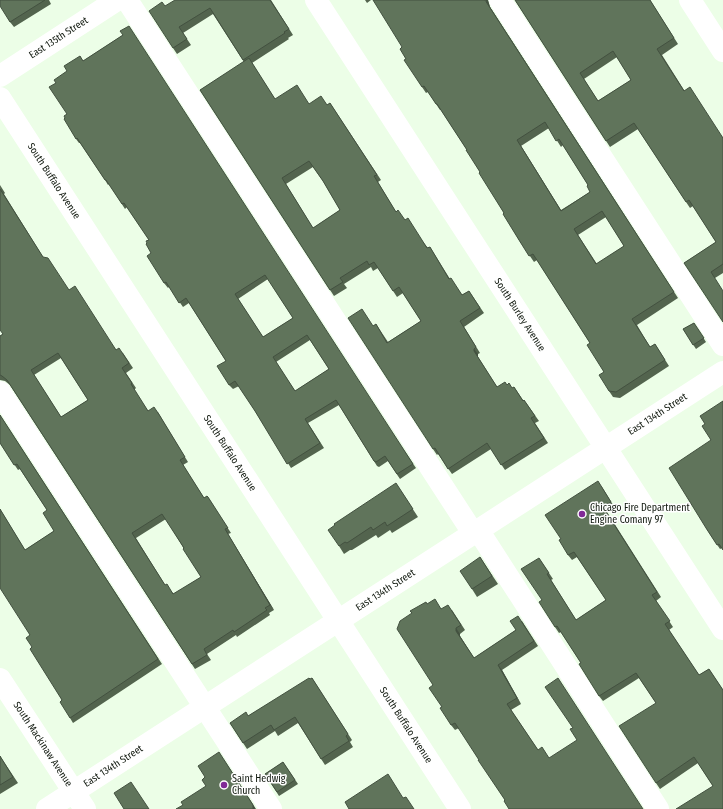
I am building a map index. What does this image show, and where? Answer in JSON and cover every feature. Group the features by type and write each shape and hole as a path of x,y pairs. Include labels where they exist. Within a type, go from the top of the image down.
{"street":[{"name":"East 135th Street","path":"0,76 117,0"},
{"path":"127,0 658,809"},
{"name":"South Burley Avenue","path":"316,0 723,629"},
{"path":"500,0 723,345"},
{"path":"690,0 723,52"},
{"name":"South Buffalo Avenue","path":"0,98 460,809"},
{"name":"East 134th Street","path":"47,809 79,800 205,707 723,372"},
{"path":"0,392 271,809"},
{"name":"South Mackinaw Avenue","path":"0,679 79,800"}],"building":[{"path":"0,0 45,0 10,22 0,6"},
{"path":"175,0 270,0 289,29 243,60 210,8 179,27 187,39 173,48 149,11 162,2 165,6"},
{"path":"373,0 485,0 674,292 632,319 650,347 655,344 665,360 616,392 609,391 599,375 604,372 587,345 590,343 533,254 529,256 479,173 480,172 467,150 437,104 424,86 422,87 404,60 406,59 400,49 402,47","holes":["545,122 556,141 559,139 588,185 587,186 590,192 561,211 517,140","602,211 624,246 596,264 574,229"]},
{"path":"515,0 650,0 674,38 657,49 684,91 690,87 723,138 723,264 711,272 723,291 723,322 684,263 716,242 689,200 686,202 634,123 606,141","holes":["613,51 631,80 598,101 580,73"]},
{"path":"129,26 413,464 397,474 385,456 376,462 374,461 336,400 305,419 320,443 287,464 235,381 229,385 217,366 226,361 186,298 179,303 166,282 164,283 147,256 151,253 146,244 146,241 149,240 124,203 122,204 105,180 77,138 76,139 64,119 64,116 67,114 49,87 56,83 54,80 67,71 64,66 80,56 83,61 123,35 120,31","holes":["265,275 293,318 263,337 235,294","307,335 329,369 295,391 273,357"]},
{"path":"249,58 275,99 297,85 309,104 321,96 327,105 330,103 377,175 374,176 396,212 398,210 405,220 408,218 427,248 430,247 449,279 451,278 462,295 469,291 480,308 460,321 476,347 474,351 497,387 505,382 507,385 509,383 512,388 514,387 535,416 531,418 544,438 501,465 487,443 448,469 435,448 433,449 348,318 362,309 373,326 376,324 387,343 421,321 399,287 393,291 374,262 369,265 367,261 340,278 343,282 330,290 200,90","holes":["309,161 340,210 313,228 282,178"]},
{"path":"0,189 43,257 48,258 69,290 75,286 116,350 119,348 129,363 122,368 148,411 154,407 160,416 185,457 180,460 204,498 207,496 208,497 228,528 225,529 270,605 265,608 267,610 234,632 233,630 204,649 207,655 192,664 7,380 0,375 0,336 3,334 0,330","holes":["58,353 88,400 61,417 31,370","162,514 201,577 173,594 167,584 165,585 132,533"]},
{"path":"694,323 704,338 693,345 683,329"},
{"path":"723,401 723,550 719,544 717,545 669,468 711,440 702,426 705,424 700,416"},
{"path":"0,415 158,659 70,718 60,702 62,700 30,649 32,647 26,638 30,635 0,588 0,509 25,550 54,531 43,513 47,510 17,464 14,465 0,443"},
{"path":"598,481 611,502 603,507 657,592 652,595 670,621 665,624 699,675 709,669 723,690 723,809 676,809 713,786 694,757 656,783 619,726 656,703 636,673 599,696 579,664 581,663 557,626 555,627 539,602 542,600 521,569 539,558 549,573 547,574 576,620 606,600 574,552 568,555 559,540 561,539 545,515"},
{"path":"396,483 413,509 387,526 385,522 373,530 371,527 347,543 345,542 339,546 328,530 335,525 334,524"},
{"path":"480,557 492,576 472,589 460,571"},
{"path":"435,599 441,609 448,605 461,625 456,628 456,631 474,658 516,630 510,621 518,616 534,641 498,665 517,698 507,704 538,750 542,747 549,758 577,740 570,729 573,728 545,687 558,678 643,809 509,809 504,801 505,800 455,723 451,725 440,708 442,707 429,688 433,685 397,629 400,621 412,613 410,611"},
{"path":"309,678 312,678 348,734 346,736 349,741 321,759 295,717 274,730 271,725 243,743 230,723 246,712 248,716"},
{"name":"Saint Hedwig Church","path":"219,752 253,805 253,809 176,809 183,805 181,802 206,786 202,780 205,777 198,766"},
{"path":"0,756 13,777 0,785"},
{"path":"283,762 295,780 277,792 265,774"},
{"path":"388,774 403,798 406,797 414,809 349,809 345,802"},
{"path":"131,782 149,809 124,809 114,793"}],"place":[{"name":"Chicago Fire Department Engine Comany 97","path":"582,514"},
{"name":"Saint Hedwig Church","path":"224,785"}]}
